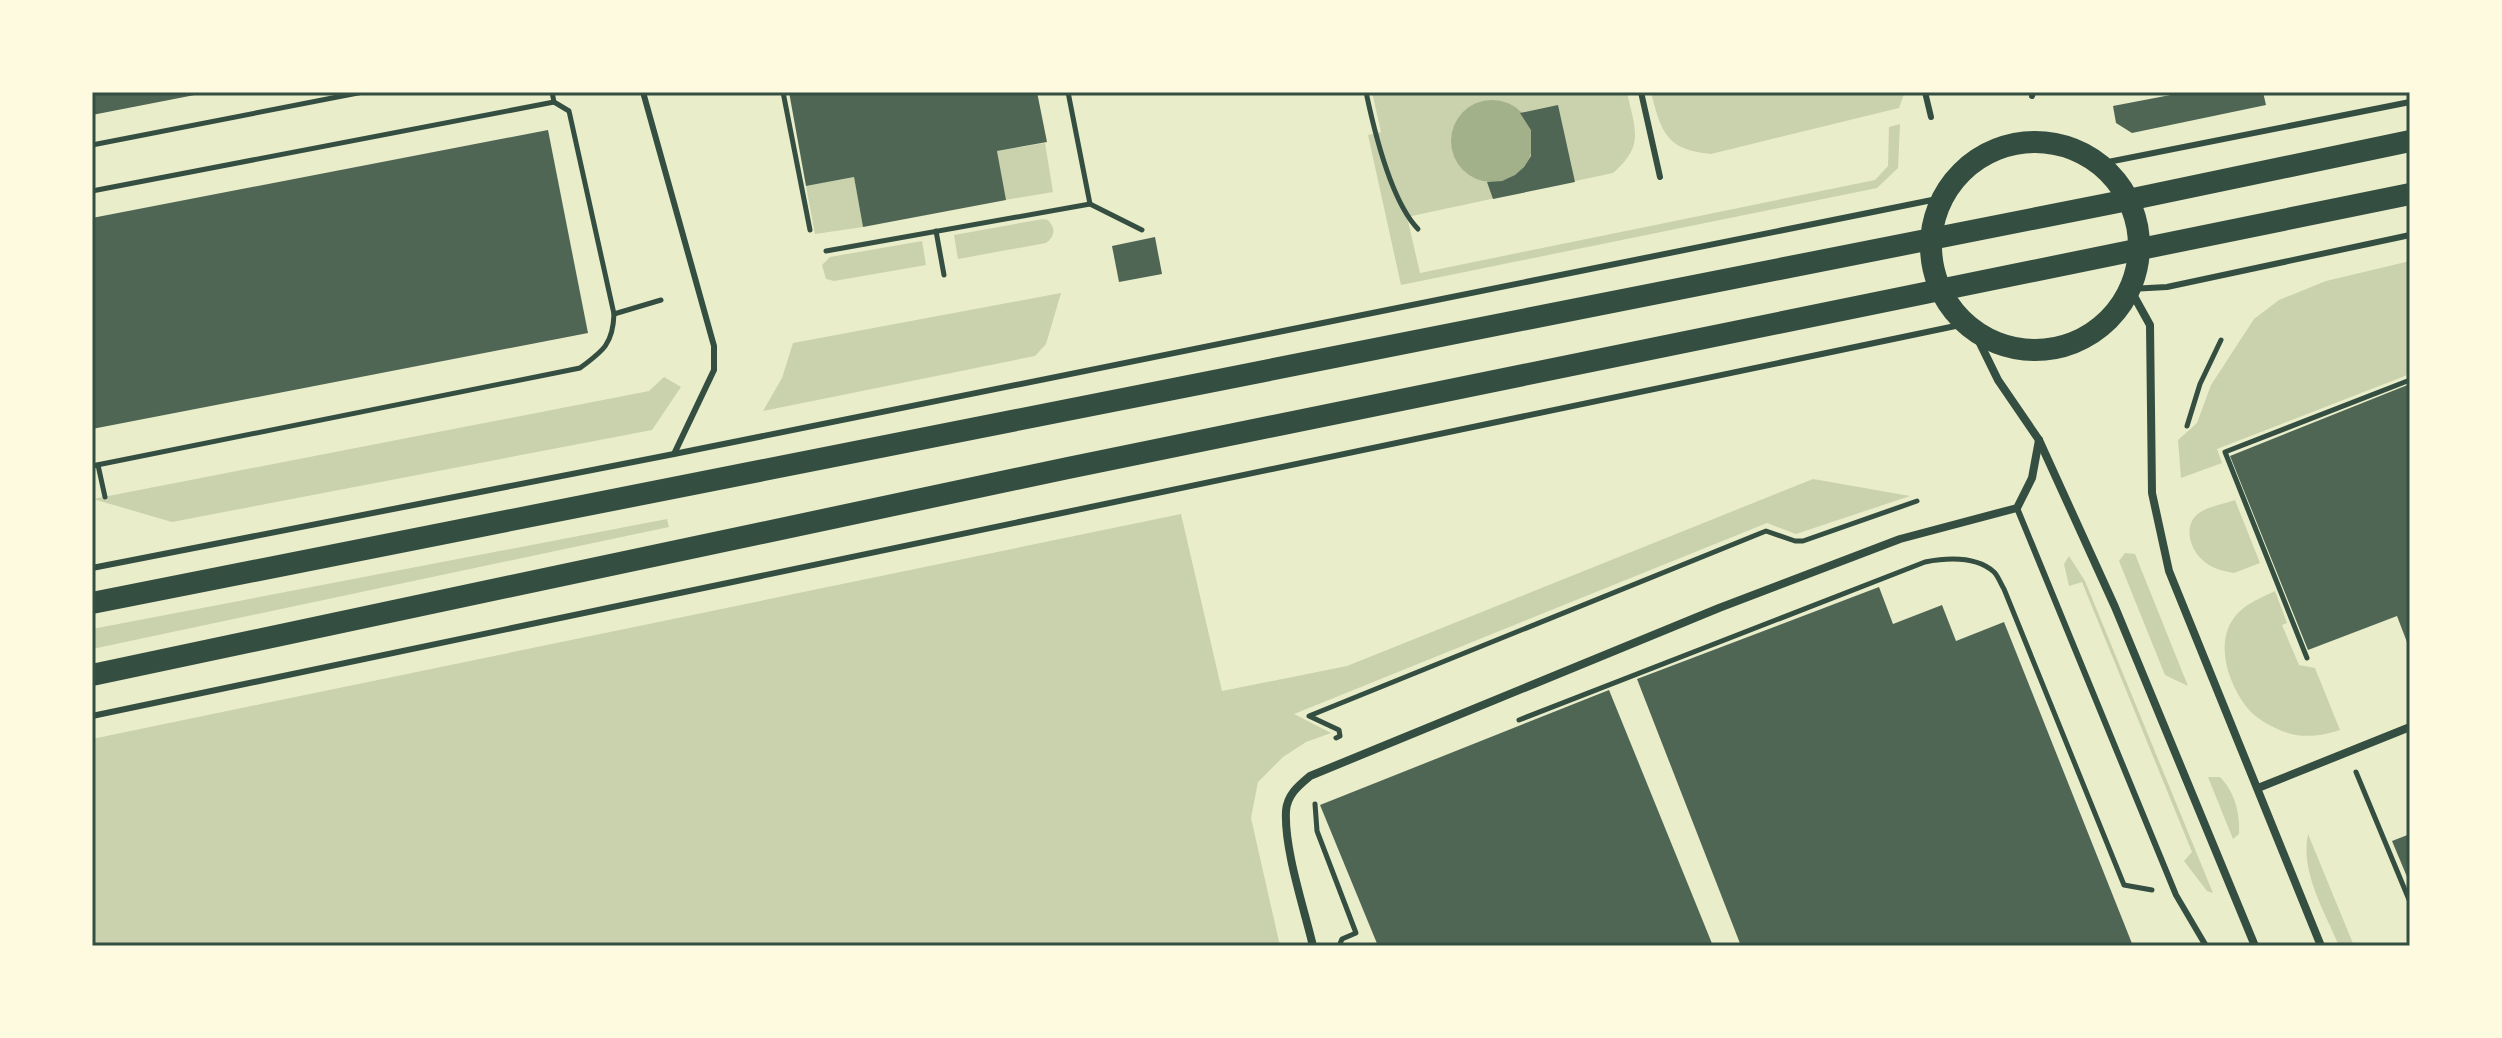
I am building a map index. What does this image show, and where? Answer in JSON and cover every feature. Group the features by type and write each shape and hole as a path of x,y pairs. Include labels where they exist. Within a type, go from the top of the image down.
{"highway":[{"path":"92,603 2128,200 2410,141"},
{"path":"2025,143 2046,143 2073,150 2098,164 2128,200 2137,226 2139,250 2130,289 2116,312 2095,331 2072,344 2046,350 2013,348 1970,328 1950,308 1932,265 1930,237 1942,198 1959,175 1974,161 2005,147 2025,143"},
{"path":"92,675 1052,472 2410,194"}],"street":[{"path":"2130,289 2150,325 2152,493 2169,571 2321,946"},
{"path":"1970,328 1998,380 2039,440 2115,607 2255,946"},
{"path":"1313,946 1290,846 1286,809 1294,789 1310,776 1719,608 1886,544 2017,508 2032,478 2039,440"},
{"path":"2258,788 2410,727"}],"lane":[{"path":"643,92 714,346 714,370 674,454"},
{"path":"1641,92 1660,177"},
{"path":"1925,92 1931,117"},
{"path":"2098,164 2410,102"},
{"path":"92,568 1942,198"},
{"path":"2130,289 2167,287 2410,235"},
{"path":"92,716 1970,328"},
{"path":"2017,508 2176,895 2206,946"}],"path":[{"path":"92,145 363,92"},
{"path":"552,92 554,102"},
{"path":"783,92 810,230"},
{"path":"1068,92 1090,204"},
{"path":"1366,92 1375,134 1407,217 1418,229"},
{"path":"92,191 554,102 569,111 614,314 614,328 606,348 580,368 95,465 105,497"},
{"path":"826,251 1090,204 1142,230"},
{"path":"936,231 944,275"},
{"path":"614,314 661,300"},
{"path":"2187,426 2200,384 2221,340"},
{"path":"2307,658 2225,452 2410,380"},
{"path":"1505,725 1925,562 1966,561 1993,572 2004,589 2124,885 2176,895"},
{"path":"2348,752 2410,902"},
{"path":"1318,799 1314,811 1317,831 1356,933 1342,939 1339,946"}],"shaded area":[{"path":"1372,92 1627,92 1635,127 1634,145 1613,173 1407,217 1420,273 1875,180 1888,166 1889,127 1900,124 1898,168 1877,188 1401,285 1368,135 1381,132"},
{"path":"1651,92 1904,94 1899,108 1711,154 1684,148 1668,136 1658,118"},
{"path":"1492,100 1508,103 1521,112 1530,125 1533,141 1530,157 1521,170 1508,179 1492,182 1476,179 1463,170 1454,157 1451,141 1454,125 1463,112 1476,103"},
{"path":"1045,143 1053,192 1005,200 997,151"},
{"path":"854,177 863,227 815,234 806,186"},
{"path":"1048,220 1053,229 1053,235 1046,243 958,259 954,235"},
{"path":"922,241 926,265 834,281 826,279 822,265 830,257"},
{"path":"2410,261 2410,374 2217,449 2222,463 2181,478 2178,440 2197,423 2211,385 2254,319 2279,300 2326,281"},
{"path":"1061,293 1046,344 1035,356 763,411 782,378 793,343"},
{"path":"664,377 681,387 652,430 172,522 93,499 649,391"},
{"path":"1813,479 1910,496 1796,534 1767,523 1294,714 1331,733 1306,742 1283,757 1258,782 1251,818 1280,946 92,946 92,739 1181,514 1222,691 1347,666"},
{"path":"2235,500 2260,563 2234,573 2215,568 2200,558 2192,545 2189,531 2199,513"},
{"path":"667,519 669,527 92,649 92,629"},
{"path":"2125,553 2135,554 2188,686 2165,675 2119,561"},
{"path":"2069,556 2085,581 2213,893 2207,891 2184,861 2192,852 2082,582 2069,586 2064,564"},
{"path":"2275,591 2287,623 2282,625 2299,665 2315,668 2340,730 2322,735 2291,734 2259,719 2238,695 2225,659 2226,634 2238,613 2255,600"},
{"path":"2208,777 2220,777 2233,796 2239,834 2233,839"},
{"path":"2308,834 2354,946 2339,946 2321,906 2308,863"}],"building":[{"path":"92,92 205,92 205,93 92,115"},
{"path":"789,92 1037,92 1047,142 997,151 1006,200 863,227 854,177 806,186"},
{"path":"2186,92 2263,92 2266,105 2132,133 2116,123 2113,106"},
{"path":"1558,105 1575,182 1493,199 1487,182 1502,181 1515,175 1531,156 1531,130 1520,113"},
{"path":"548,130 588,333 92,429 92,218"},
{"path":"1155,237 1162,274 1119,282 1112,246"},
{"path":"2410,384 2410,650 2397,616 2308,650 2230,456"},
{"path":"1879,587 1893,624 1942,605 1956,641 2004,622 2133,946 1741,946 1637,679"},
{"path":"1609,690 1713,946 1378,946 1320,805"},
{"path":"2410,834 2410,884 2392,841"}]}
